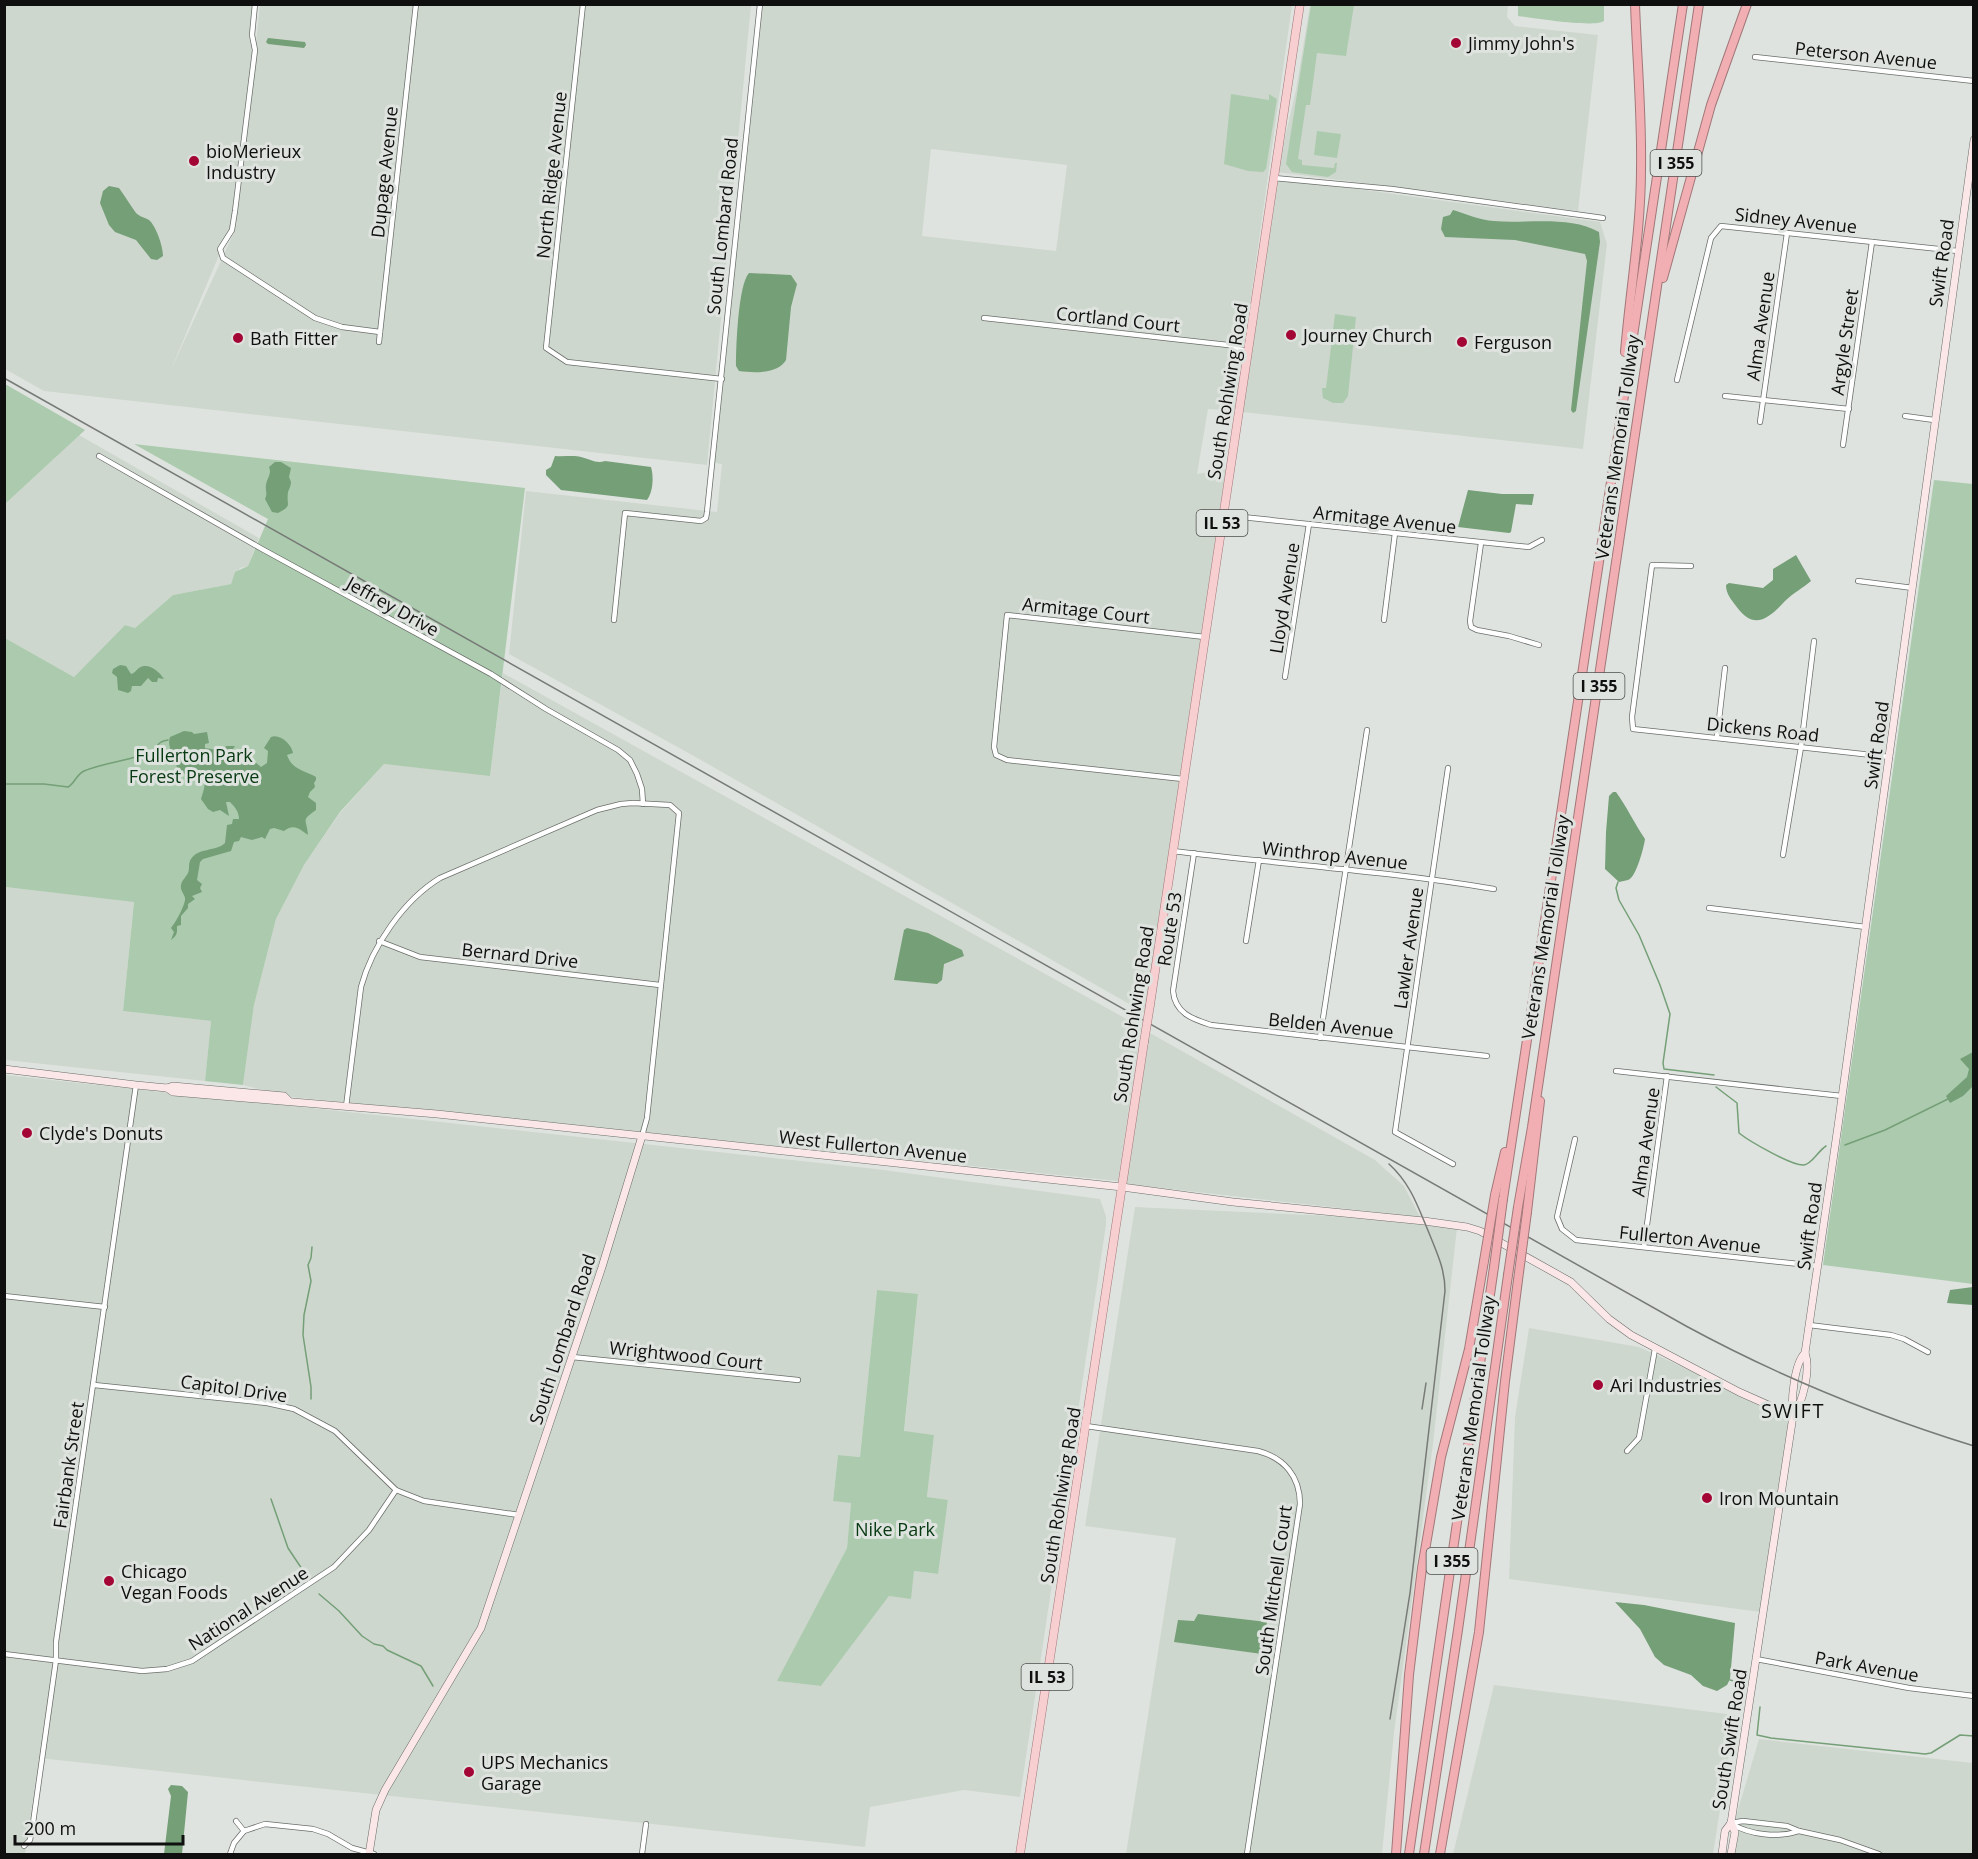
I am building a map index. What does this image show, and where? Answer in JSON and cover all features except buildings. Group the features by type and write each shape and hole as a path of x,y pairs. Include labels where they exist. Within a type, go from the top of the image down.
{"highway":[{"path":"1620,421 1639,224 1641,171 1641,111 1635,4"},
{"name":"Veterans Memorial Tollway","path":"1409,1854 1494,1267 1499,1197 1515,1113 1683,4"},
{"name":"Veterans Memorial Tollway","path":"1424,1854 1518,1207 1700,4"},
{"path":"1652,322 1681,210 1712,105 1747,4"},
{"path":"1440,1854 1479,1632 1505,1381 1539,1121 1543,1050"},
{"path":"1396,1854 1409,1675 1422,1568 1442,1457 1469,1349 1499,1197"}],"main road":[{"name":"IL 53","path":"1274,178 1300,4"},
{"name":"South Rohlwing Road","path":"1020,1854 1274,178"}],"street":[{"path":"255,4 252,35 255,50 235,211 232,230 220,249 223,258 315,318 342,327 380,332"},
{"name":"Dupage Avenue","path":"379,342 416,4"},
{"name":"North Ridge Avenue","path":"583,4 546,348 567,362 722,379"},
{"name":"South Lombard Road","path":"614,620 625,513 700,521 705,518 707,512 760,4"},
{"name":"Peterson Avenue","path":"1755,57 1974,81"},
{"name":"Swift Road","path":"1756,1659 1793,1416 1801,1405 1808,1361 1805,1353 1890,757 1934,420 1974,140"},
{"path":"1274,178 1392,189 1603,218"},
{"name":"Sidney Avenue","path":"1677,380 1710,238 1721,226 1958,251"},
{"name":"Alma Avenue","path":"1760,422 1787,233"},
{"name":"Argyle Street","path":"1843,445 1872,242"},
{"name":"Cortland Court","path":"984,318 1228,345 1248,352"},
{"path":"1725,396 1849,409"},
{"path":"1905,416 1934,420"},
{"name":"Jeffrey Drive","path":"99,456 262,549 500,679 546,709 618,750 630,760 637,774 642,789 643,804"},
{"name":"Armitage Avenue","path":"1223,515 1529,547 1542,540"},
{"name":"Lloyd Avenue","path":"1285,677 1309,524"},
{"path":"1384,620 1395,533"},
{"path":"1481,543 1471,627 1539,645"},
{"name":"Dickens Road","path":"1691,566 1652,565 1632,717 1633,729 1890,757"},
{"path":"1858,581 1913,588"},
{"name":"Armitage Court","path":"1183,779 1007,760 996,755 994,747 1007,615 1205,637"},
{"path":"1783,855 1801,747 1814,641"},
{"path":"1717,737 1725,668"},
{"path":"1320,1038 1366,730"},
{"name":"Lawler Avenue","path":"1448,768 1395,1132 1453,1164"},
{"path":"346,1107 365,970 380,941 418,893 440,878 597,810 621,804 643,804"},
{"name":"South Lombard Road","path":"369,1854 376,1810 385,1790 481,1628 602,1267 647,1118 679,813 670,805 643,804"},
{"name":"Winthrop Avenue","path":"1172,851 1346,868 1494,889"},
{"name":"Route 53","path":"1177,1008 1173,991 1194,853"},
{"path":"1246,941 1259,860"},
{"path":"1709,908 1866,927"},
{"name":"Bernard Drive","path":"380,941 420,957 660,985"},
{"name":"Belden Avenue","path":"1177,1008 1192,1019 1211,1025 1487,1056"},
{"name":"West Fullerton Avenue","path":"4,1069 167,1088 173,1092 434,1114 1122,1187 1233,1202 1467,1227 1488,1236 1571,1282 1618,1326 1655,1349 1739,1392 1793,1416"},
{"path":"1616,1071 1842,1096"},
{"name":"Alma Avenue","path":"1644,1247 1667,1076"},
{"name":"Fairbank Street","path":"24,1846 30,1839 32,1830 56,1660 57,1634 136,1085"},
{"name":"Fullerton Avenue","path":"1575,1139 1557,1217 1562,1229 1576,1240 1818,1266"},
{"path":"4,1296 105,1307"},
{"path":"1809,1325 1891,1335 1928,1352"},
{"path":"1627,1451 1639,1438 1655,1349"},
{"name":"Wrightwood Court","path":"572,1357 798,1380"},
{"name":"Capitol Drive","path":"94,1385 267,1403 294,1410 335,1431 396,1490 424,1501 519,1515"},
{"name":"South Mitchell Court","path":"1086,1426 1258,1451 1282,1462 1295,1478 1300,1504 1247,1854"},
{"name":"National Avenue","path":"4,1654 142,1671 167,1669 192,1661 334,1567 369,1530 396,1490"},
{"name":"Park Avenue","path":"1756,1659 1909,1688 1974,1696"},
{"name":"South Swift Road","path":"1722,1854 1725,1831 1731,1823 1756,1659"},
{"path":"236,1821 244,1831"},
{"path":"1731,1823 1743,1821 1787,1826 1840,1840 1879,1854"},
{"path":"1731,1823 1742,1830 1764,1833 1786,1835 1799,1831"},
{"name":"South Swift Road","path":"1731,1823 1735,1832 1731,1854"},
{"path":"230,1854 234,1843 244,1831 265,1824 313,1828 352,1848 374,1854"},
{"path":"642,1854 646,1824"}],"shaded area":[{"path":"5,5 253,5 249,36 253,52 230,229 170,372 236,228 260,5 751,5 707,465 44,391 5,369"},
{"path":"763,5 1292,5 1235,411 1208,409 1197,474 1226,469 1145,1013 692,755 509,654 526,491 717,512 722,464 715,463","holes":["931,149 1067,165 1056,251 922,236"]},
{"path":"1310,5 1508,5 1507,17 1515,26 1598,35 1578,211 1277,172 1296,90"},
{"path":"268,38 305,42 306,45 304,48 268,44 266,42"},
{"path":"1277,178 1600,222 1607,244 1583,449 1242,412"},
{"path":"109,186 119,188 136,213 152,223 159,236 163,256 157,260 151,259 136,240 115,232 109,225 100,203 103,191"},
{"path":"1453,210 1489,220 1561,222 1599,232 1600,242 1576,411 1573,413 1571,410 1587,261 1585,254 1515,240 1445,237 1441,229 1443,217 1450,215"},
{"path":"749,273 791,275 797,284 791,307 786,360 777,368 765,372 739,371 736,366 740,303 745,280"},
{"path":"79,435 259,538 248,566 240,568 231,584 173,595 135,628 125,625 74,677 5,638 5,504"},
{"path":"555,456 578,456 596,462 605,461 651,467 651,493 647,500 561,490 546,475 546,470 551,467"},
{"path":"275,462 281,462 291,468 288,505 278,513 272,512 265,499 269,467"},
{"path":"1468,490 1502,494 1534,494 1532,505 1516,504 1509,533 1458,527"},
{"path":"1796,555 1811,581 1791,595 1773,613 1761,620 1749,618 1743,614 1729,596 1726,585 1729,583 1763,588 1773,580 1773,569"},
{"path":"120,665 126,666 131,674 142,666 150,667 164,679 158,678 157,682 152,682 148,678 141,686 132,686 128,693 118,690 117,677 112,673 113,669"},
{"path":"503,673 1141,1027 1118,1181 292,1097 243,1085 254,1005 276,919 304,865 340,813 384,764 490,775"},
{"path":"184,731 194,734 207,732 209,743 205,744 205,748 223,751 226,746 235,746 234,757 248,756 261,767 267,763 268,751 264,748 271,737 281,738 292,750 293,753 287,755 292,764 316,777 315,787 308,797 316,803 316,810 306,819 308,835 294,827 284,831 274,828 270,829 265,839 262,837 252,840 241,837 239,841 234,842 231,851 203,859 200,862 197,880 202,884 200,888 202,892 192,896 195,899 188,904 188,908 181,916 181,925 177,926 176,935 171,940 174,932 171,928 185,901 181,885 188,873 190,861 194,855 225,843 227,825 232,824 233,819 239,819 230,802 226,802 229,816 220,810 213,812 208,809 201,799 205,785 201,776 187,775 177,770 169,741 170,737"},
{"path":"1616,792 1645,839 1634,874 1628,880 1619,882 1605,869 1609,796"},
{"path":"5,887 134,901 123,1011 211,1021 205,1081 5,1060"},
{"path":"907,928 928,933 962,950 964,956 944,964 942,980 937,984 894,980 904,930"},
{"path":"1150,1033 1375,1160 1404,1186 1420,1217 1126,1184"},
{"path":"1973,1052 1973,1086 1963,1096 1950,1103 1946,1096 1967,1077 1969,1069 1960,1059"},
{"path":"5,1075 876,1169 1100,1199 1106,1216 1106,1225 1020,1797 964,1790 870,1807 865,1847 39,1758 25,1854 5,1854","holes":["877,1290 918,1295 904,1432 934,1435 927,1498 948,1501 937,1574 914,1571 889,1596 821,1686 778,1681 847,1548 851,1503 833,1500 838,1455 860,1457"]},
{"path":"1135,1207 1330,1216 1457,1228 1433,1444 1394,1733 1382,1854 1126,1854 1176,1538 1085,1526"},
{"path":"1973,1287 1973,1305 1947,1303 1950,1290"},
{"path":"1529,1328 1639,1347 1791,1417 1761,1612 1509,1579 1515,1417"},
{"path":"1615,1602 1644,1605 1735,1623 1730,1679 1727,1685 1717,1691 1703,1686 1691,1675 1664,1665 1655,1657 1640,1629"},
{"path":"1198,1614 1267,1622 1262,1654 1174,1642 1178,1620 1194,1621"},
{"path":"1494,1685 1735,1715 1713,1854 1453,1854"},
{"path":"1759,1739 1973,1763 1973,1854 1729,1854 1735,1820"},
{"path":"171,1785 182,1786 188,1792 182,1854 164,1854 171,1796 168,1789"}],"green space":[{"path":"1311,5 1354,5 1346,56 1317,53 1310,105 1306,105 1298,159 1302,160 1302,165 1334,168 1337,163 1336,172 1328,177 1292,172 1286,164"},
{"path":"1518,5 1604,5 1604,21 1576,23 1518,16"},
{"path":"1231,94 1269,100 1269,94 1277,99 1266,169 1263,172 1248,171 1224,164"},
{"path":"1317,131 1341,134 1337,158 1314,155"},
{"path":"1335,314 1356,317 1348,396 1343,403 1333,403 1323,398 1322,388 1326,388"},
{"path":"5,384 85,430 5,504"},
{"name":"Fullerton Park Forest Preserve","path":"134,444 525,488 490,776 384,764 340,812 304,865 276,919 254,1005 243,1085 205,1081 211,1021 123,1011 134,902 5,887 5,638 74,677 125,625 135,628 173,595 231,584 235,572 248,566 268,519"},
{"path":"1934,480 1973,484 1973,1284 1823,1265"},
{"name":"Nike Park","path":"877,1290 918,1294 904,1431 934,1435 927,1497 948,1500 938,1574 914,1571 911,1599 889,1596 821,1686 777,1681 847,1548 851,1503 833,1501 838,1455 860,1457"}],"waterway":[{"path":"4,784 44,784 68,787 84,771 149,753 161,742 168,740"},
{"path":"1618,882 1616,888 1619,900 1639,935 1670,1014 1664,1069 1714,1075"},
{"path":"1716,1087 1737,1103 1739,1133 1752,1142 1790,1162 1804,1165 1826,1146"},
{"path":"1845,1145 1885,1130 1948,1099"},
{"path":"311,1399 303,1335 304,1315 311,1281 308,1265 312,1247"},
{"path":"271,1499 288,1548 304,1572"},
{"path":"319,1594 339,1611 362,1636 421,1666 433,1686"},
{"path":"1730,1680 1734,1681"},
{"path":"1760,1707 1757,1735 1771,1738 1925,1754 1931,1753 1960,1735 1974,1736"}],"railway":[{"path":"4,378 1686,1326 1791,1378 1863,1408 1974,1446"},
{"path":"1389,1164 1403,1180 1417,1205 1440,1261 1445,1291 1410,1593 1390,1719"},
{"path":"1422,1409 1426,1383"}],"place":[{"name":"Jimmy John's","path":"1456,43"},
{"name":"bioMerieux Industry","path":"194,161"},
{"name":"Journey Church","path":"1291,335"},
{"name":"Bath Fitter","path":"238,338"},
{"name":"Ferguson","path":"1462,342"},
{"name":"Clyde's Donuts","path":"27,1133"},
{"name":"Ari Industries","path":"1598,1385"},
{"name":"Iron Mountain","path":"1707,1498"},
{"name":"Chicago Vegan Foods","path":"109,1581"},
{"name":"UPS Mechanics Garage","path":"469,1772"}],"district":[{"name":"SWIFT","path":"1793,1410"}]}
